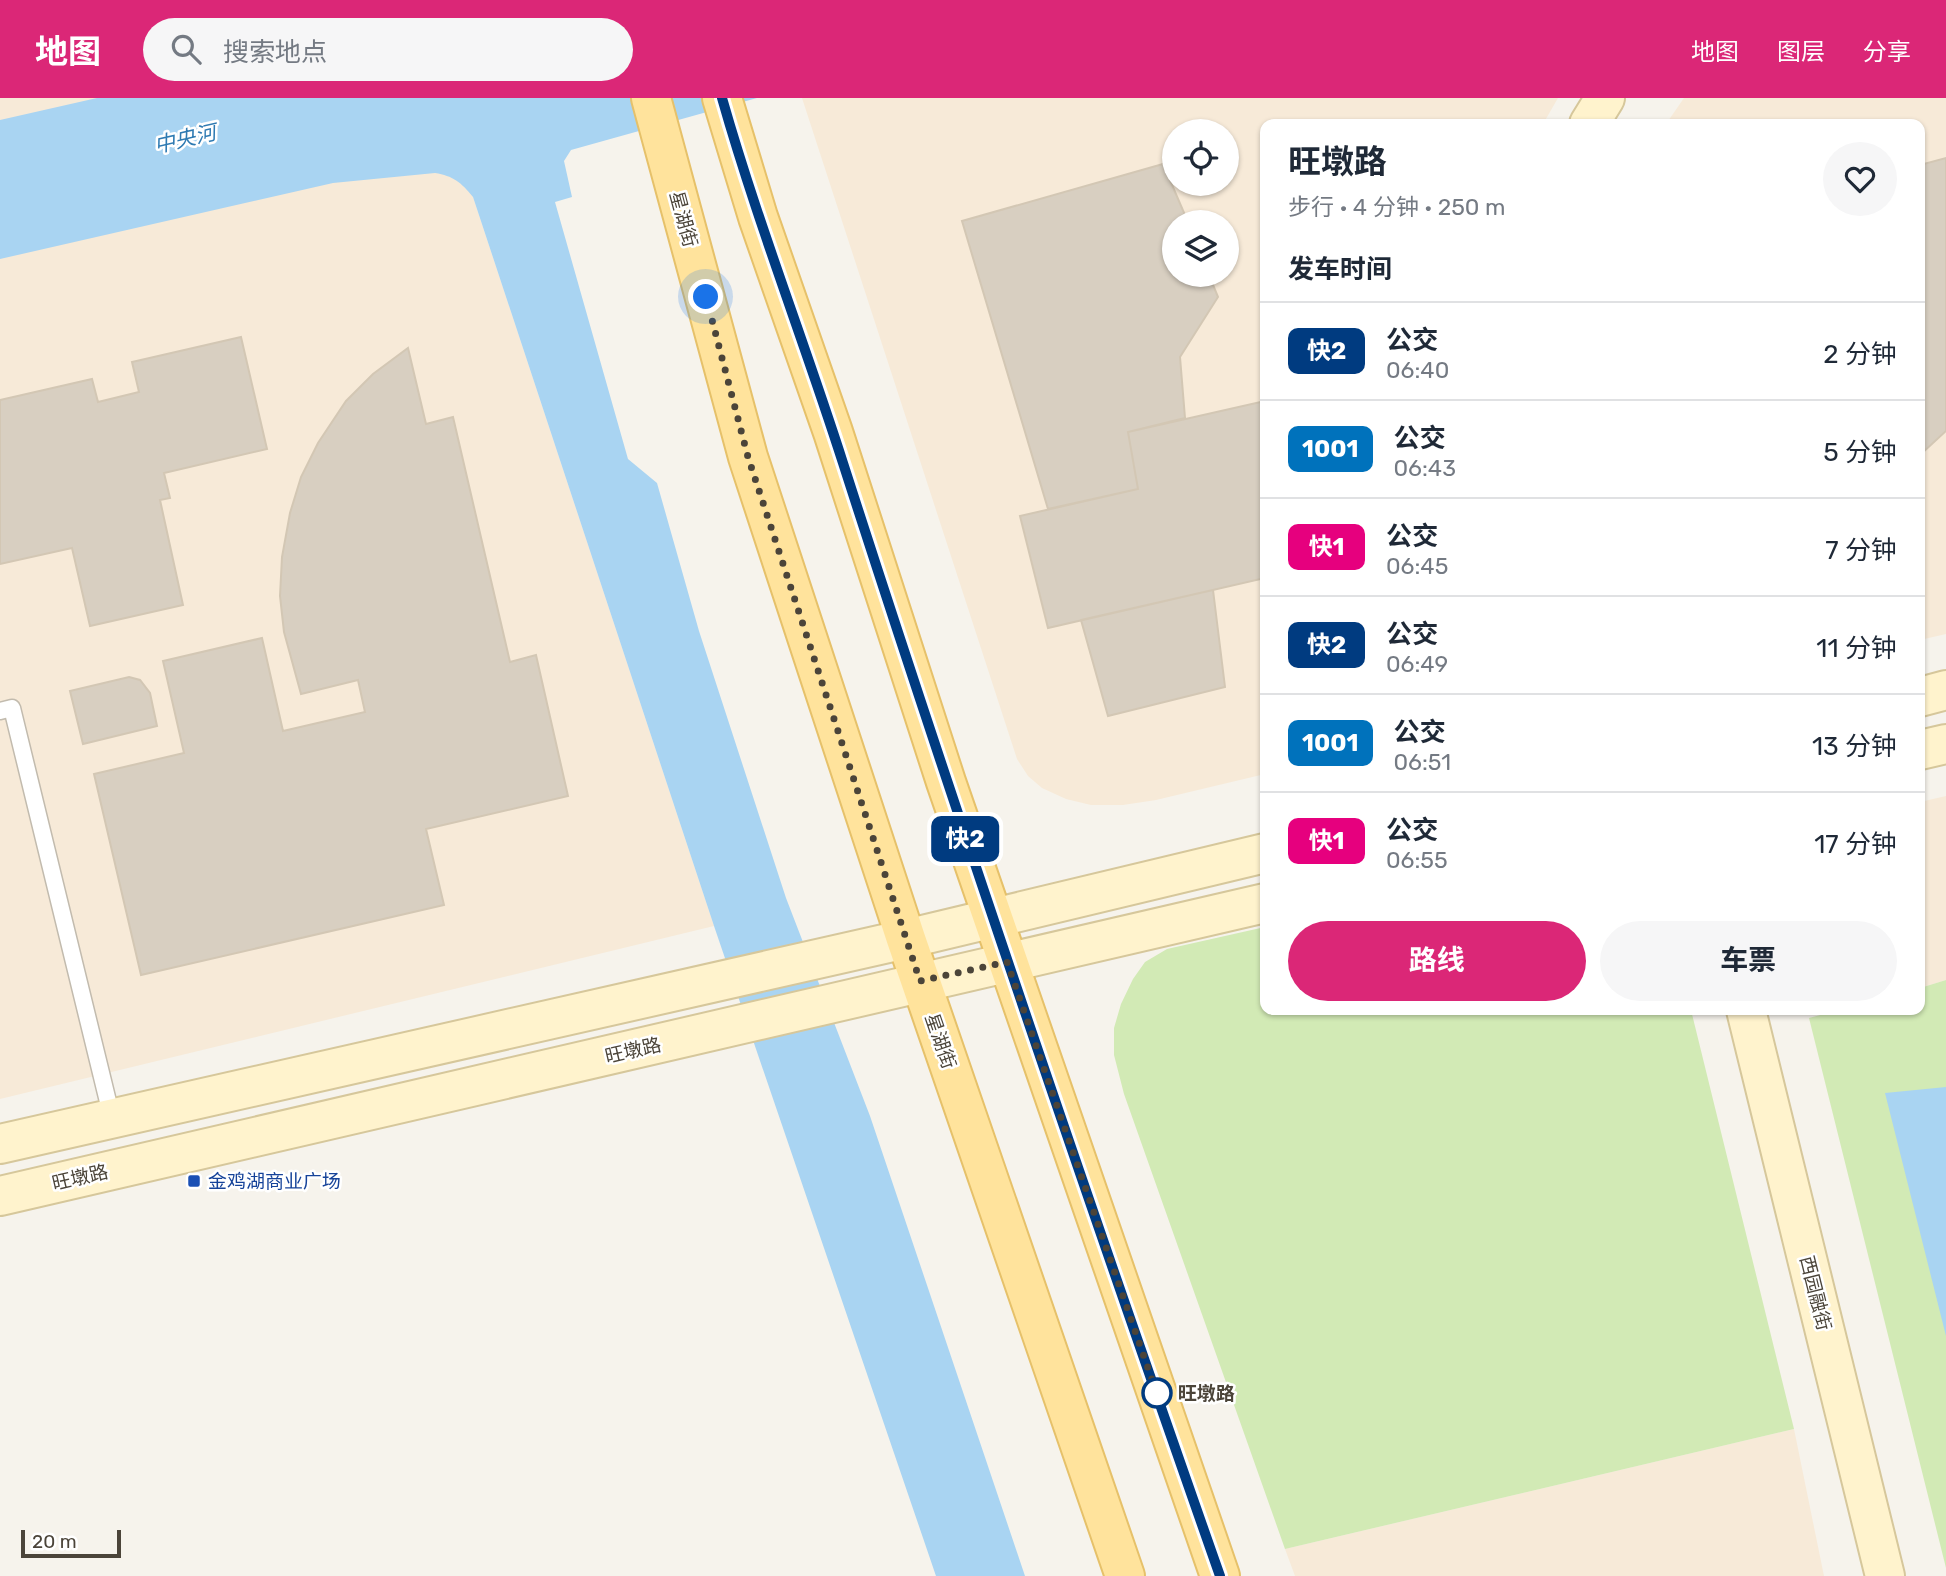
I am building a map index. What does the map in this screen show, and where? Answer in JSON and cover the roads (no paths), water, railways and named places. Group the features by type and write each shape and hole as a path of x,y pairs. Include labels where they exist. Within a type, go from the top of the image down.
{"main road":[{"name":"星湖街","path":"651,98 748,457 920,981 1125,1576"},
{"path":"722,98 992,918 1220,1576"},
{"path":"1592,119 1605,98"},
{"path":"1925,696 1946,690"},
{"path":"1925,749 1946,744"},
{"path":"0,1144 906,939 1260,854"},
{"name":"旺墩路","path":"0,1196 1260,904"},
{"name":"西园融街","path":"1747,1015 1885,1576"}],"lane":[{"path":"0,711 12,708 112,1118"}],"water":[{"name":"中央河","path":"97,98 757,98 571,150 564,161 572,197 555,202 628,459 657,483 699,631 786,898 870,1116 1025,1576 936,1576 714,926 473,197 456,180 435,173 333,183 0,259 0,120"},
{"path":"1946,1087 1946,1336 1885,1093"}],"place":[{"name":"金鸡湖商业广场","path":"194,1181"},
{"name":"旺墩路","path":"1157,1393"}]}
